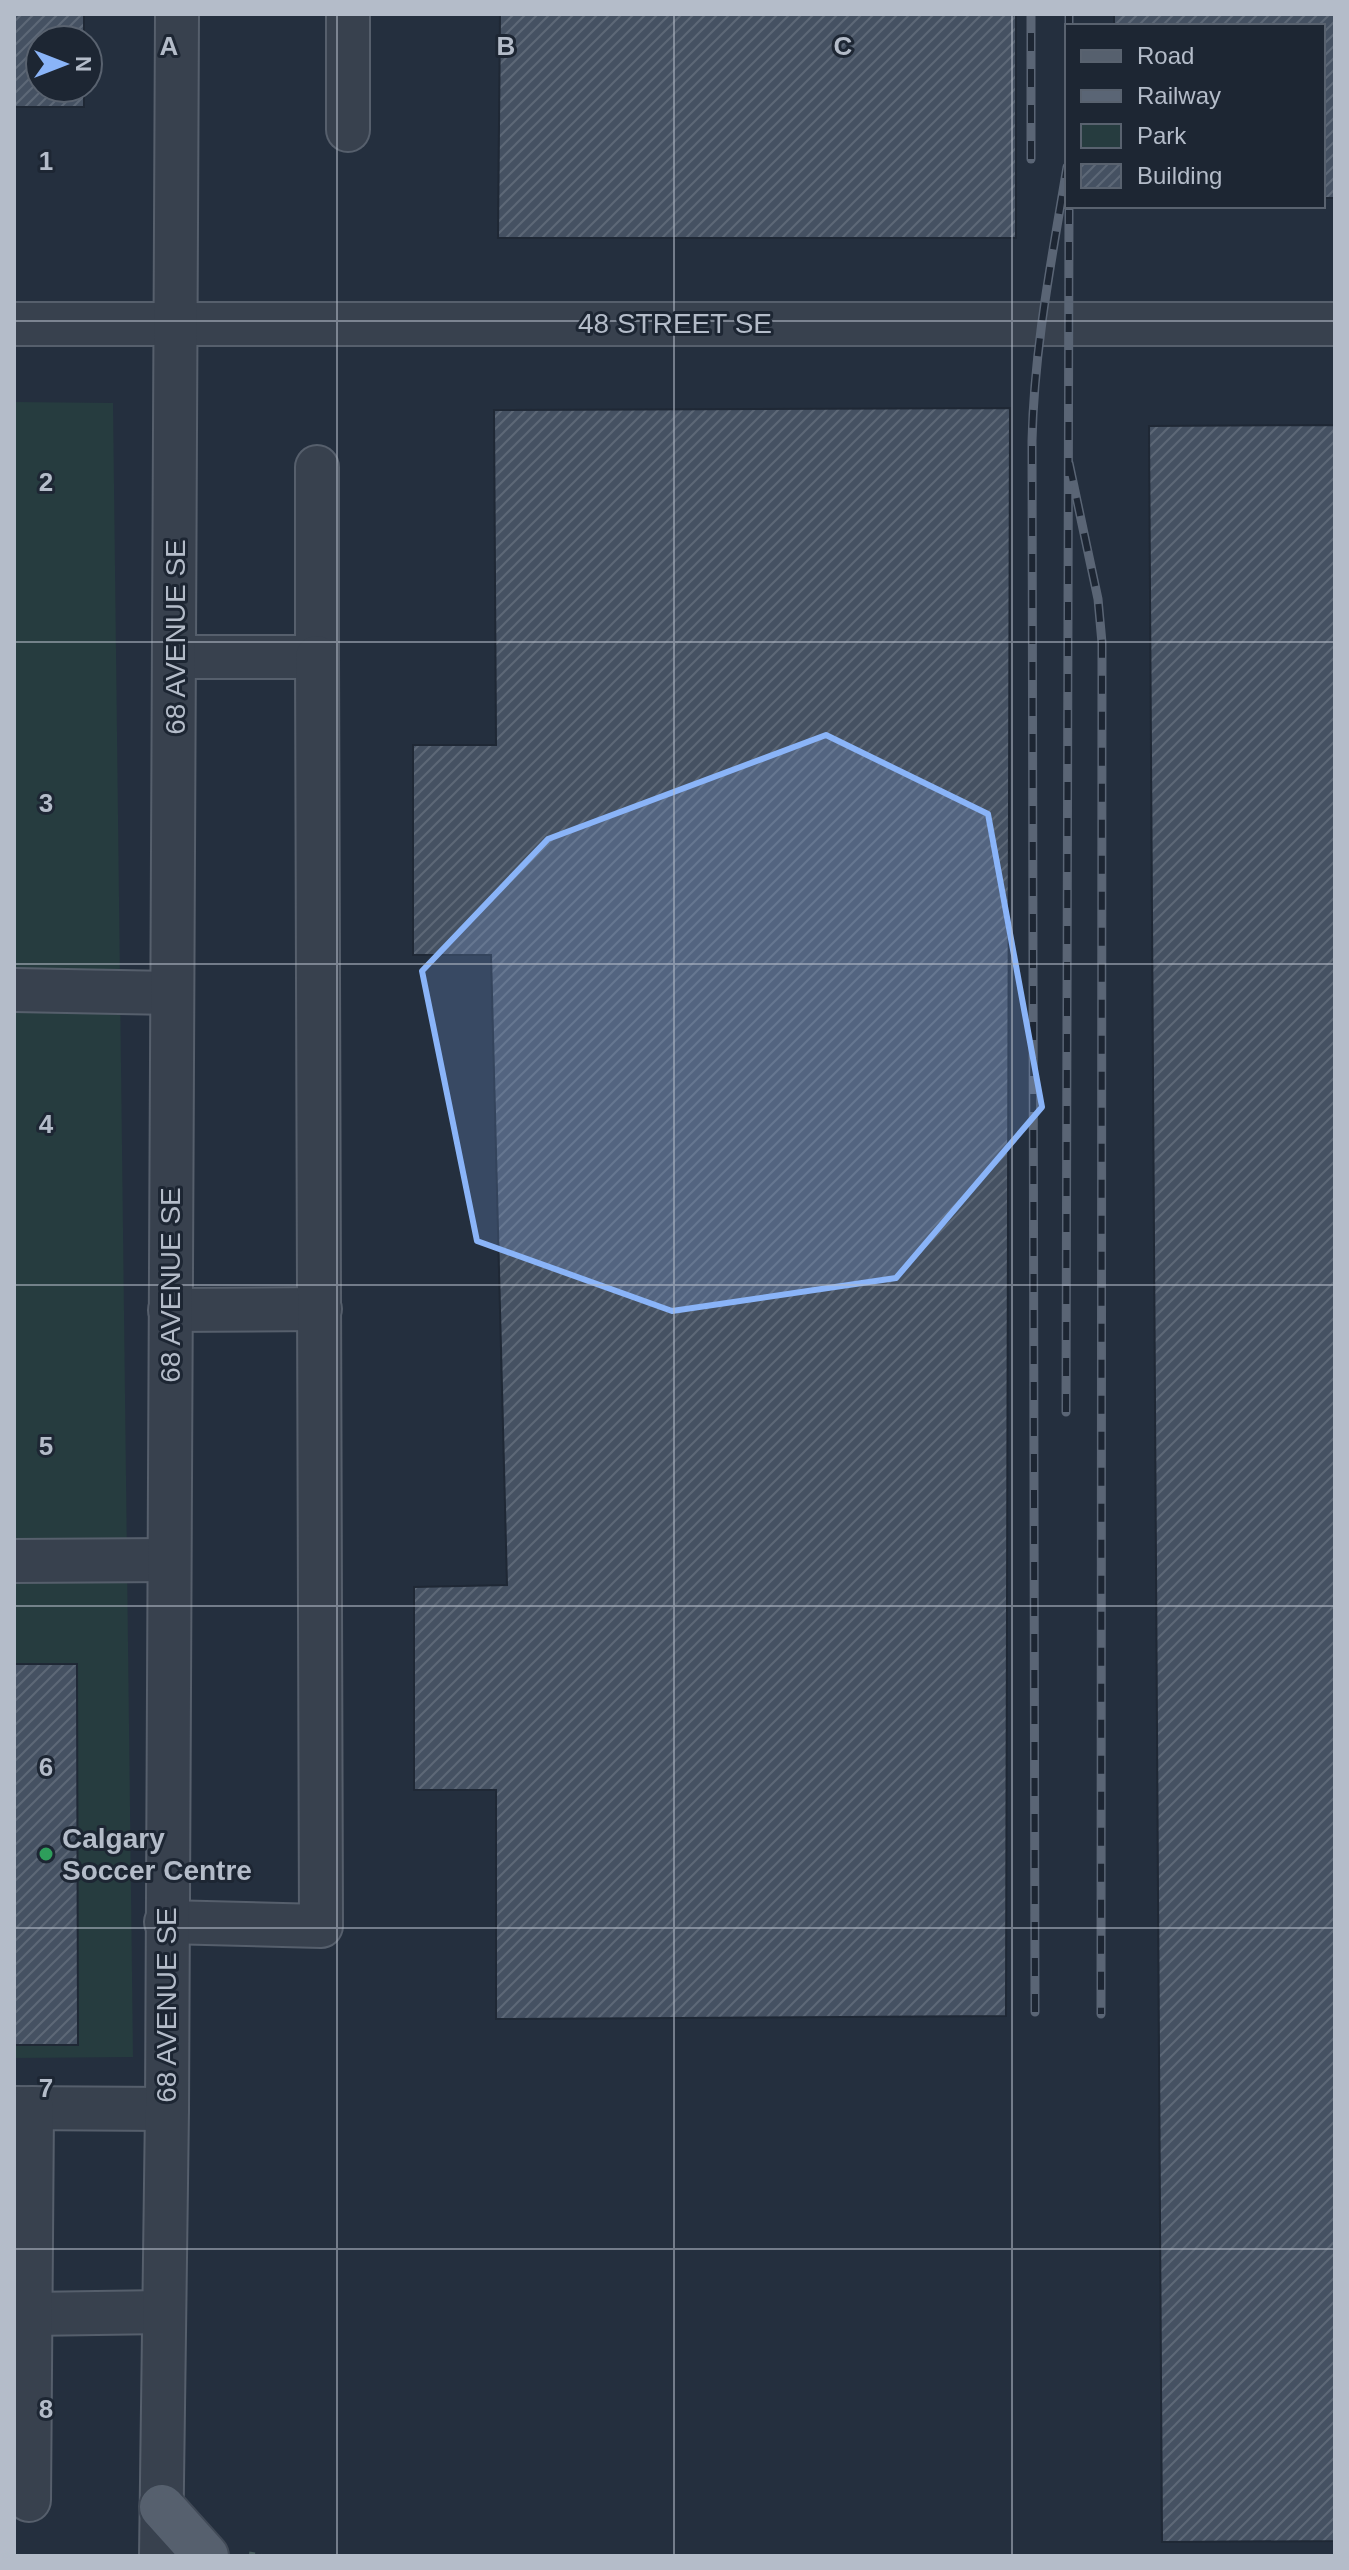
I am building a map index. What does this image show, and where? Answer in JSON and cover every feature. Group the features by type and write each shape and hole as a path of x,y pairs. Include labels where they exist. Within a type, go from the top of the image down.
{"main road":[{"path":"162,2507 206,2556"}],"street":[{"name":"68 AVENUE SE","path":"161,2556 167,2109 177,14"},
{"path":"348,14 348,130"},
{"name":"48 STREET SE","path":"14,324 1335,324"},
{"path":"166,1922 321,1926 317,467"},
{"path":"175,657 317,657"},
{"path":"14,990 172,993"},
{"path":"170,1310 320,1309"},
{"path":"14,1561 169,1560"},
{"path":"29,2500 30,2314 23,2108 167,2109"},
{"path":"30,2314 164,2312"}],"path":[{"path":"249,2554 261,2556"}],"highlighted area":[{"path":"826,735 988,814 1042,1107 896,1278 672,1311 477,1241 422,971 548,839"}],"green space":[{"path":"14,402 113,403 133,2057 14,2058"}],"building":[{"path":"14,14 84,14 84,24 24,24 24,104 84,104 84,107 14,107"},
{"path":"500,14 1016,14 1016,238 498,238"},
{"path":"1114,14 1335,14 1335,198 1325,198 1325,24 1114,24"},
{"path":"1010,408 1006,2016 496,2019 496,1790 414,1790 414,1587 507,1585 491,955 413,955 413,745 496,745 494,410"},
{"path":"1335,425 1335,2541 1162,2542 1149,426"},
{"name":"Calgary Soccer Centre","path":"14,1664 77,1664 78,2045 14,2045"}],"railway":[{"path":"1031,14 1031,159"},
{"path":"1069,14 1069,24"},
{"path":"1035,2012 1032,441 1040,337 1065,179"},
{"path":"1066,1412 1069,210"},
{"path":"1069,463 1098,599 1102,643 1101,2014"}],"place":[{"name":"Calgary Soccer Centre","path":"46,1854"}]}
